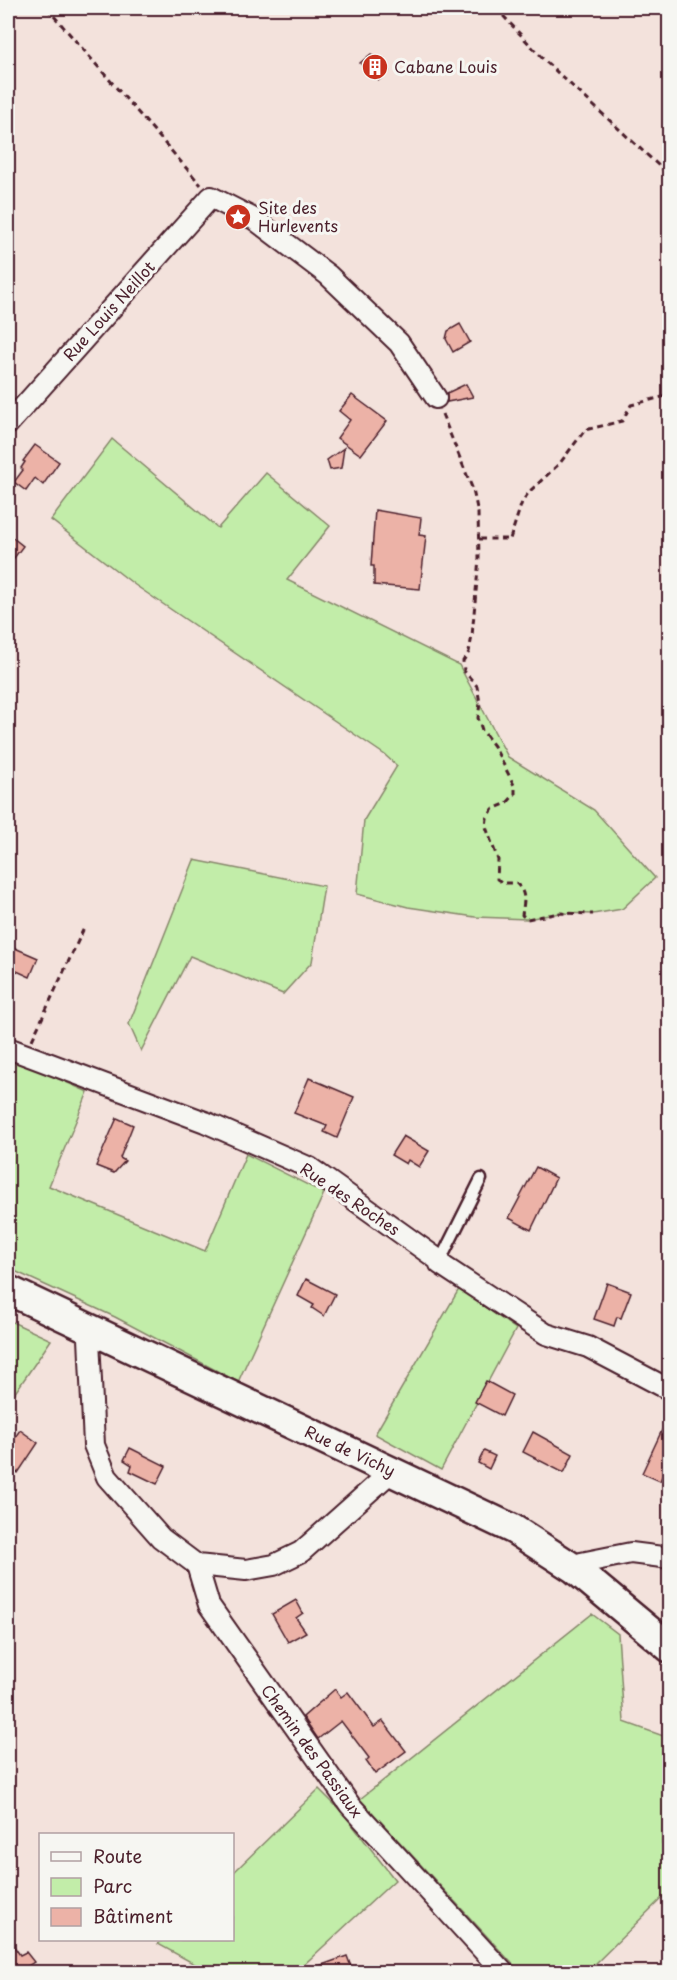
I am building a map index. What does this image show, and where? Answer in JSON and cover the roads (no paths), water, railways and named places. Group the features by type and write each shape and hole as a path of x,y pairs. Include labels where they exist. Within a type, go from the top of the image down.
{"street":[{"name":"Rue Louis Neillot","path":"8,424 211,197 254,219 328,275 399,343 436,398"},
{"name":"Rue des Roches","path":"16,1052 205,1122 310,1168 440,1263 546,1334 588,1347 669,1390"},
{"name":"Rue de Vichy","path":"8,1290 513,1529 575,1569 669,1648"},
{"path":"92,1328 88,1338 94,1445 107,1477 161,1538 197,1565 246,1570 274,1566 301,1552 392,1471"},
{"path":"575,1569 581,1563 631,1553 669,1558"},
{"name":"Chemin des Passiaux","path":"197,1565 209,1605 350,1805 503,1972"}],"lane":[{"path":"440,1261 481,1179"}],"place":[{"name":"Cabane Louis","path":"375,67"},
{"name":"Site des Hurlevents","path":"238,217"}]}
